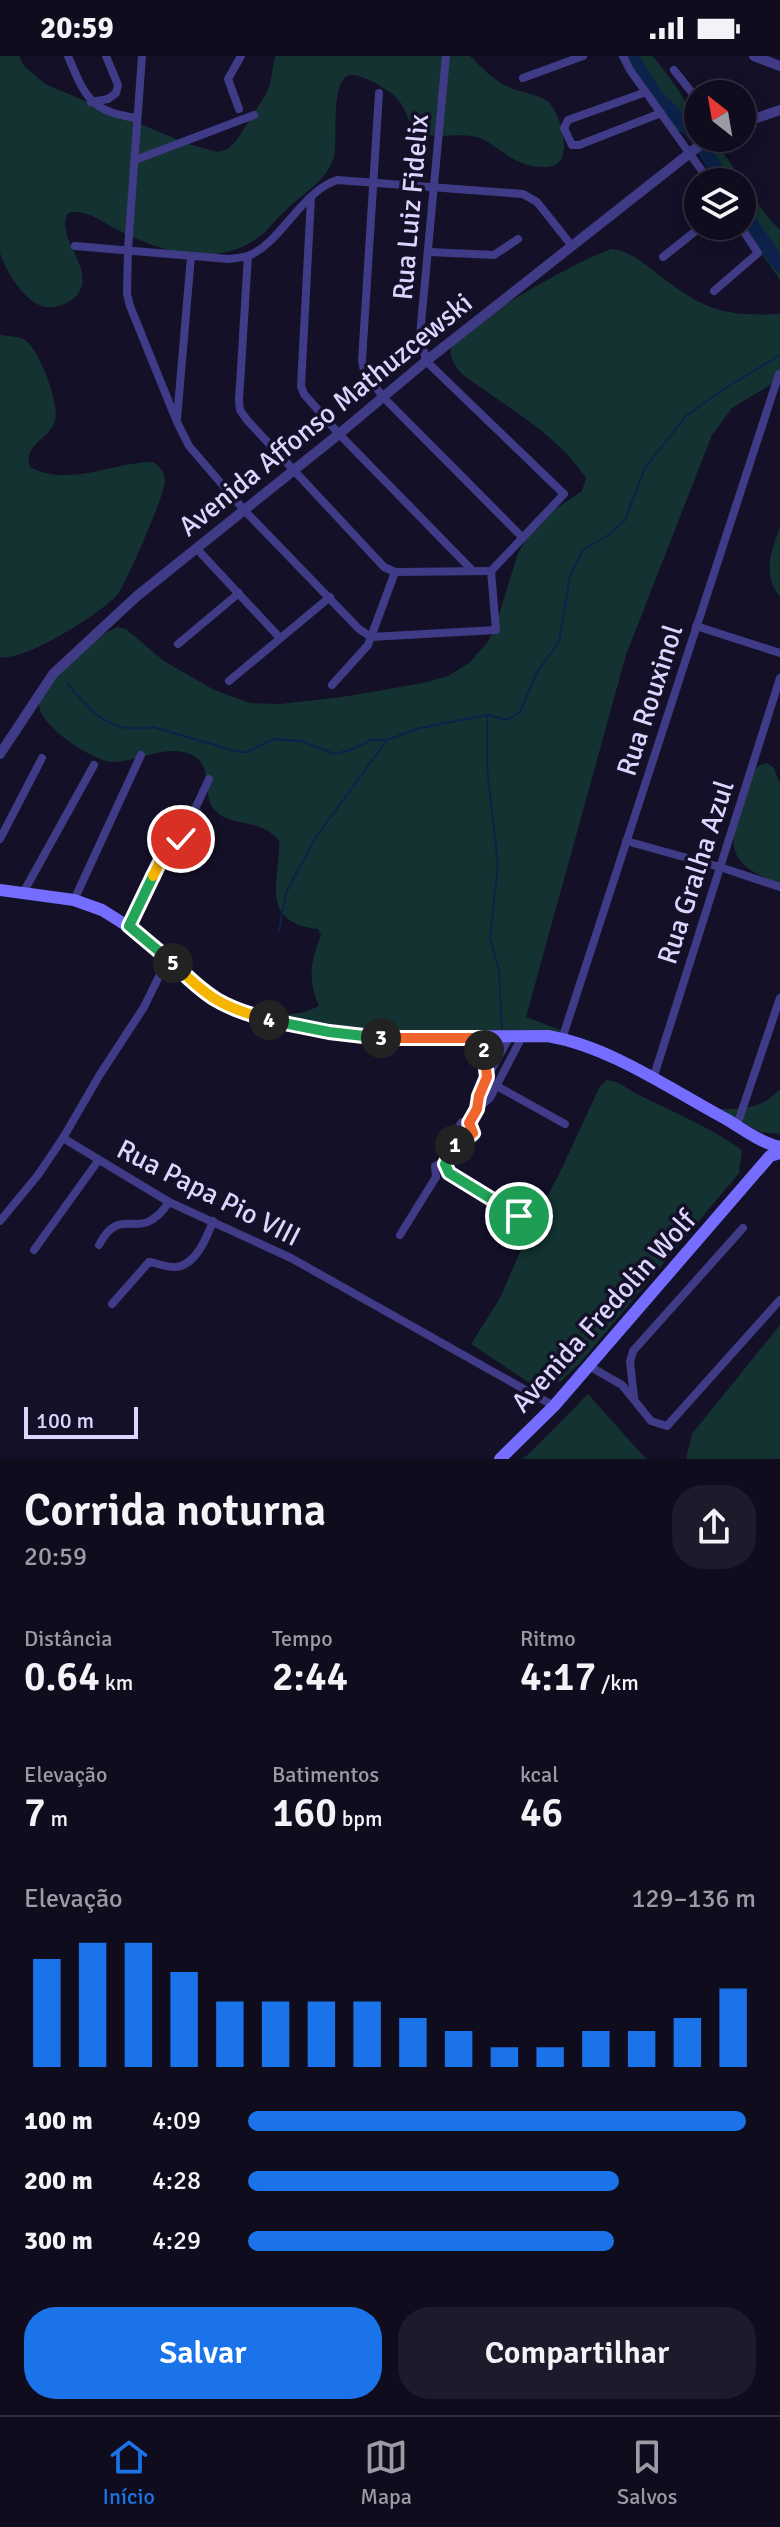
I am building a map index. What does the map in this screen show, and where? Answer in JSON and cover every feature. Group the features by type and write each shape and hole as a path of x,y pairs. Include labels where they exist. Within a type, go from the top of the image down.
{"main road":[{"path":"0,890 74,900 102,910 129,926 212,999 235,1011 289,1025 367,1037 562,1039 603,1053 653,1079 737,1125 772,1150"},
{"name":"Avenida Fredolin Wolf","path":"500,1459 554,1406 739,1193 772,1150"}],"street":[{"path":"68,56 91,102 115,115 137,118"},
{"path":"91,102 108,99 116,93 118,85 106,56"},
{"path":"142,56 128,249 127,294 130,306 189,446 245,511 359,629 371,637 496,630 491,571 564,494 426,361"},
{"path":"239,109 228,79 241,56"},
{"name":"Rua Luiz Fidelix","path":"426,361 420,335 446,56"},
{"path":"523,78 583,56"},
{"path":"623,56 700,168"},
{"path":"754,56 780,66"},
{"path":"674,70 684,83"},
{"path":"646,92 568,120 564,128 568,140 572,145 579,145 661,113"},
{"path":"379,93 362,360 364,371 383,397 523,538"},
{"path":"756,118 780,110"},
{"path":"135,160 254,115"},
{"name":"Avenida Affonso Mathuzcewski","path":"0,754 53,674 137,596 426,361 690,153"},
{"path":"75,246 228,259 248,256 263,246 323,187 337,180 523,194 531,197 572,246"},
{"path":"311,198 301,386 304,394 339,434 472,569"},
{"path":"430,252 494,255 518,239"},
{"path":"663,257 684,240"},
{"path":"714,291 758,253 749,240"},
{"path":"177,422 191,256"},
{"path":"248,256 240,410 293,472 384,567 395,572 491,571"},
{"name":"Rua Rouxinol","path":"562,1039 779,374"},
{"path":"197,549 280,638"},
{"path":"332,685 364,650 395,572"},
{"path":"178,644 239,593"},
{"path":"229,681 330,597"},
{"path":"696,626 780,653"},
{"name":"Rua Gralha Azul","path":"653,1079 780,678"},
{"path":"74,900 141,755"},
{"path":"0,839 42,758"},
{"path":"23,893 94,765"},
{"path":"129,926 164,854 181,839 209,779"},
{"path":"626,841 780,887"},
{"path":"0,1221 38,1175 63,1138 144,1007 168,958"},
{"path":"737,1125 780,998"},
{"path":"483,1038 487,1078 565,1124"},
{"path":"400,1235 436,1177 443,1178 460,1137 472,1135 473,1127 469,1123 477,1109 479,1096 487,1078 515,1038"},
{"path":"477,1109 487,1102 497,1086 515,1038"},
{"name":"Rua Papa Pio VIII","path":"63,1138 169,1202 291,1258 554,1406"},
{"path":"34,1250 98,1161"},
{"path":"447,1169 519,1216"},
{"path":"99,1245 107,1230 114,1225 122,1222 143,1226 169,1202"},
{"path":"112,1304 149,1262 182,1266 202,1246 213,1221"},
{"path":"634,1398 630,1362 633,1351 743,1228"},
{"path":"589,1366 622,1385 651,1421 667,1426 780,1300"}],"green space":[{"path":"0,56 19,56 24,66 45,84 188,144 218,152 228,149 236,141 265,96 275,56 470,56 501,83 547,101 559,121 564,149 556,164 534,166 518,162 476,137 426,134 412,125 402,105 391,93 358,76 348,76 338,92 331,166 265,232 248,244 230,251 193,254 154,246 88,214 68,213 66,232 79,263 82,284 72,300 59,306 46,307 24,294 11,277 0,253"},
{"path":"618,56 653,56 684,99 684,134 657,111"},
{"path":"722,152 733,168 708,168 711,156"},
{"path":"756,201 780,230 780,280 752,240 756,240"},
{"path":"613,249 635,257 707,306 733,313 780,314 780,379 732,408 712,435 626,655 526,1017 566,1032 422,1032 350,1028 280,1016 319,1006 312,970 321,935 318,929 286,918 279,908 276,883 279,840 262,828 220,815 210,803 203,766 192,755 172,751 113,762 94,756 71,743 44,718 39,704 42,695 46,687 100,636 117,627 126,629 164,661 214,690 250,703 280,704 342,697 423,683 448,676 469,663 488,642 495,628 518,553 531,531 551,512 582,491 586,478 544,433 461,373 451,357 452,345 478,323 527,291"},
{"path":"0,335 13,336 31,345 42,365 54,402 55,421 33,447 30,467 45,473 75,475 153,462 162,470 165,482 144,540 117,595 79,624 43,645 11,657 0,657"},
{"path":"780,527 780,597 771,580 770,563"},
{"path":"767,763 774,768 780,784 780,883 744,864 736,853 733,840 751,774 758,766"},
{"path":"607,1080 703,1126 742,1150 739,1173 580,1363 561,1381 537,1388 471,1344 500,1298 600,1086"},
{"path":"780,1089 780,1134 760,1132 720,1109 753,1106"},
{"path":"780,1325 780,1459 686,1459 692,1434"},
{"path":"588,1394 646,1459 522,1459 530,1453"}],"waterway":[{"path":"631,56 655,95 695,135 715,168"},
{"path":"756,231 780,265"},
{"path":"67,683 85,704 113,725 138,729 153,727 239,752 247,752 274,739 301,741 335,754 371,740 387,740 420,728 487,715 507,720 520,712 537,672 559,642 570,575 583,550 610,534 625,520 645,468 686,416 780,355"},
{"path":"487,715 487,767 498,864 490,938 499,970 502,1029"},
{"path":"279,931 286,893 314,840 387,740"}],"route":[{"path":"181,839 164,854 129,926 199,989 235,1011 289,1025 367,1037 483,1038 487,1077 469,1123 473,1133 467,1138 460,1137 445,1164 449,1173 519,1216"}]}
